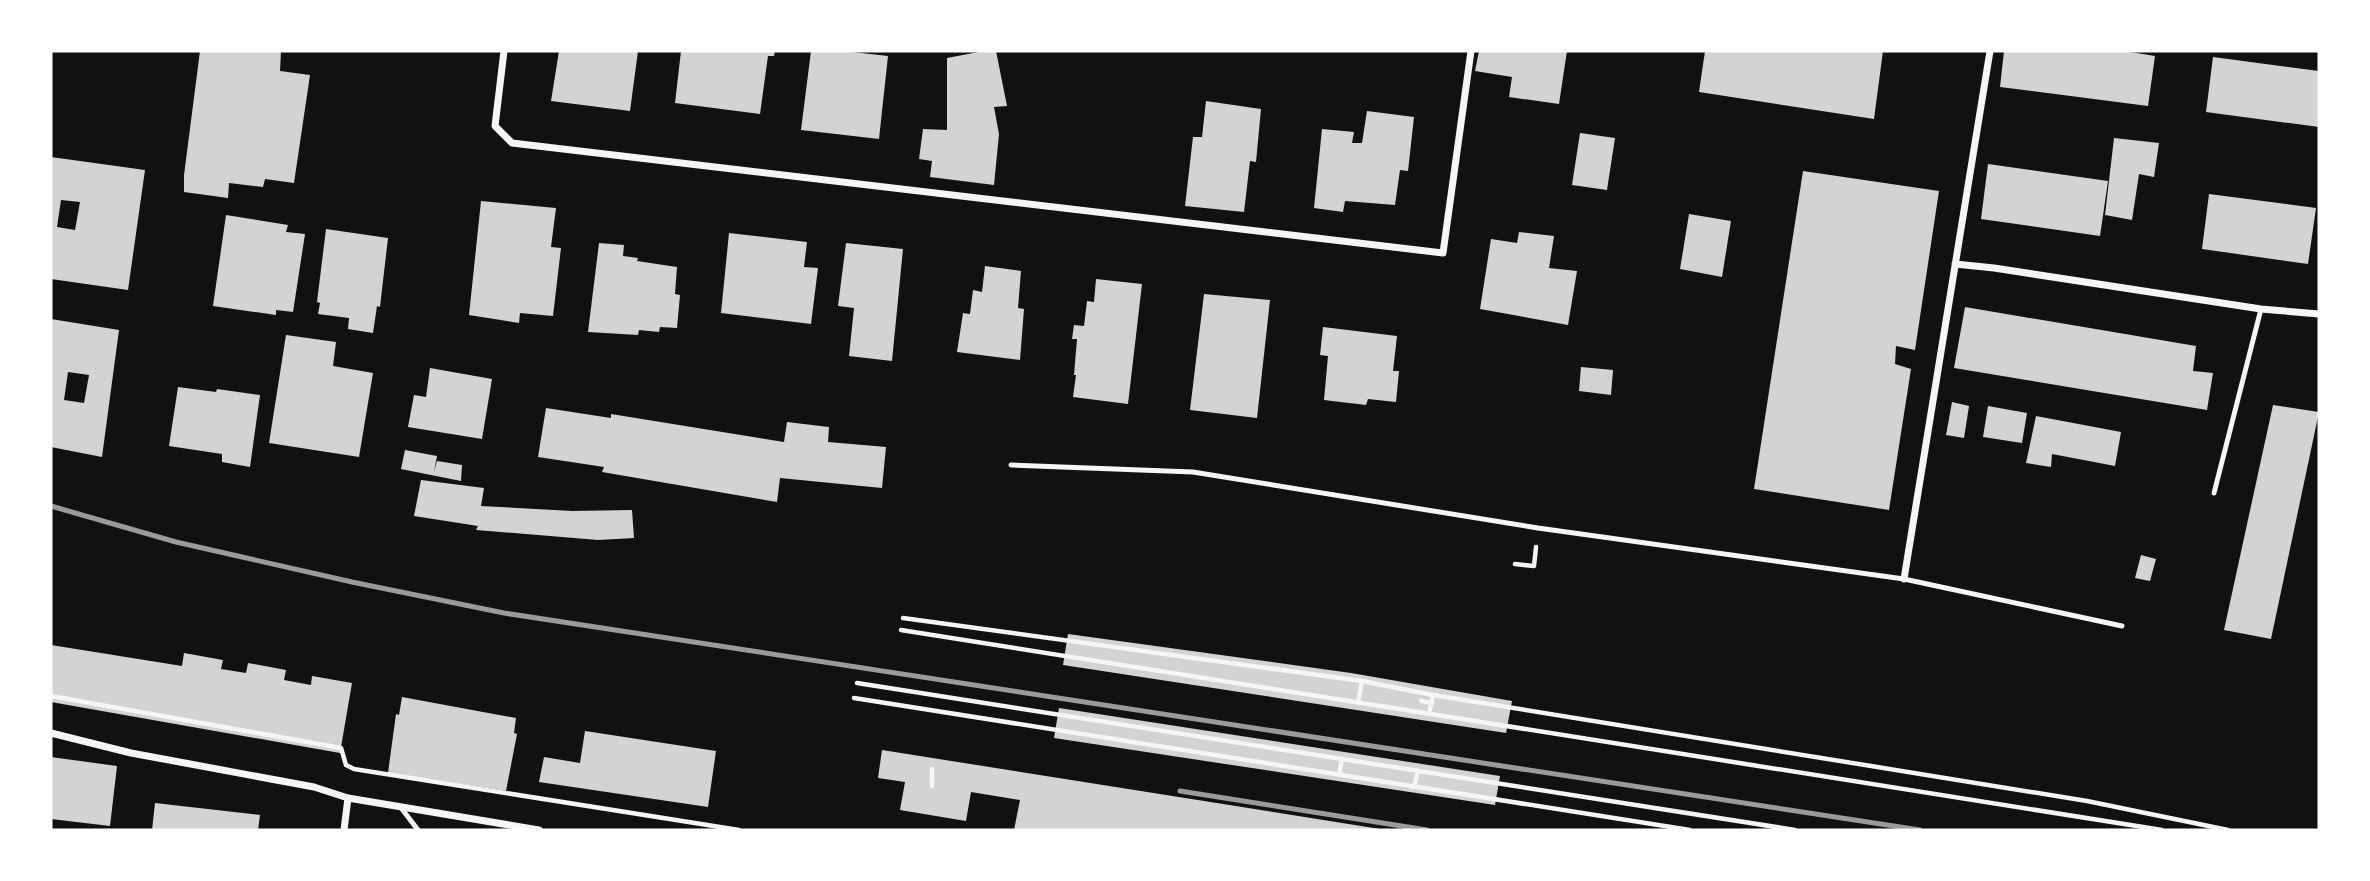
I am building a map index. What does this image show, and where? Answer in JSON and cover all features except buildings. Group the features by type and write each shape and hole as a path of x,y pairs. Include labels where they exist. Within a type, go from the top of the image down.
{"street":[{"path":"504,51 495,126 512,143 1443,253 1471,51"},
{"path":"1904,579 1990,51"},
{"path":"1955,264 2261,309 2319,314"},
{"path":"51,733 131,753 314,787 348,798 402,809 539,830"},
{"path":"344,830 348,798"}],"lane":[{"path":"2214,493 2261,309"},
{"path":"1011,465 1193,472 1538,528 1904,579 2122,626"},
{"path":"402,809 418,830"}],"path":[{"path":"1515,564 1534,566 1538,528"},
{"path":"903,618 1362,681 1433,695 2087,801 2228,830"},
{"path":"901,630 2162,830"},
{"path":"1358,703 1362,681"},
{"path":"857,683 1795,830"},
{"path":"1429,714 1433,695"},
{"path":"51,696 341,748 346,765 354,769 740,830"},
{"path":"854,698 1690,830"},
{"path":"1421,701 1432,703"},
{"path":"1339,775 1342,759"},
{"path":"932,769 932,786"},
{"path":"1414,786 1418,771"},
{"path":"1408,777 1416,778"}],"railway":[{"path":"51,506 176,542 504,613 1920,830"},
{"path":"1180,791 1427,830"}]}
